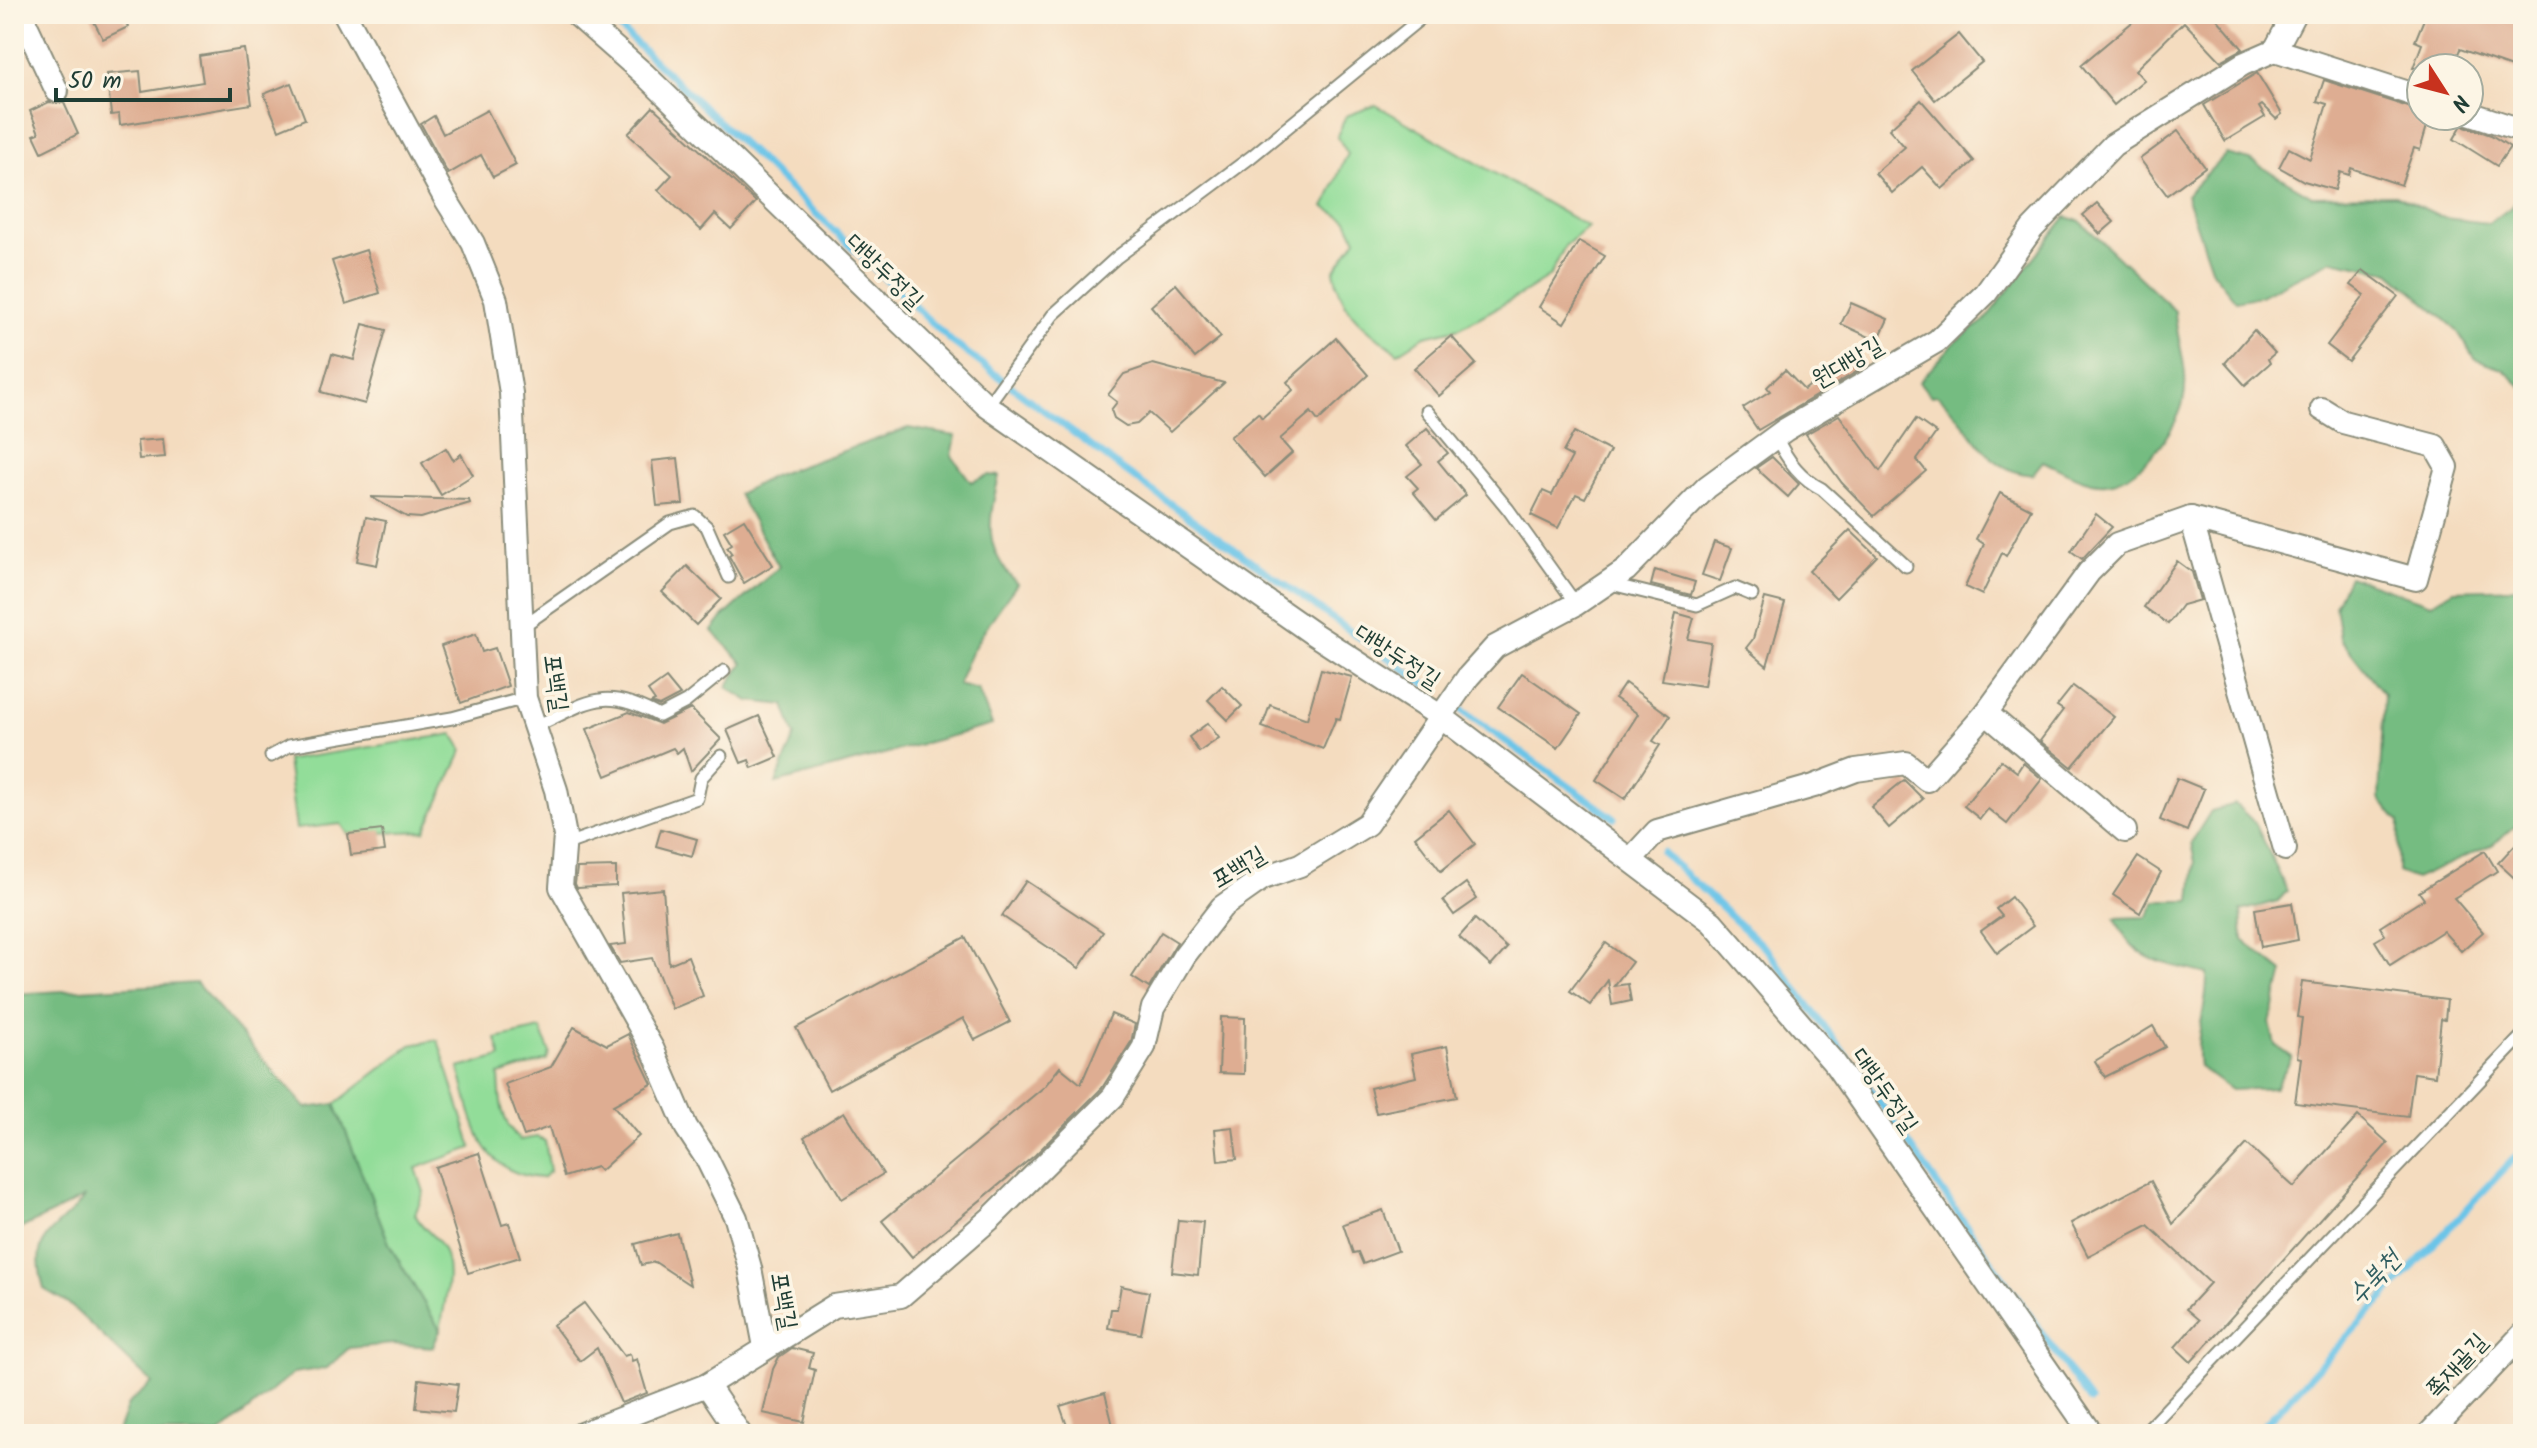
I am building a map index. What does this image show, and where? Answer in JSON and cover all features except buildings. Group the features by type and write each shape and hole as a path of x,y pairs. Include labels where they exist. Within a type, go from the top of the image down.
{"street":[{"path":"21,14 57,91"},
{"name":"포백길","path":"345,14 445,198 473,243 496,300 511,393 525,698 549,759 564,845 561,887 653,1050 686,1127 707,1159 736,1218 750,1268 765,1347"},
{"name":"대방두정길","path":"576,14 993,398 1312,633 1443,718 1632,858 1712,922 1835,1064 2092,1434"},
{"path":"2294,14 2275,50 2405,92"},
{"name":"원대방길","path":"1443,718 1468,677 1495,647 1576,604 1626,570 1707,487 1776,436 1937,341 1986,293 2032,229 2113,145 2243,64 2275,50"},
{"path":"2485,118 2521,130"},
{"path":"1632,858 1657,831 1814,786 1856,770 1906,763 1927,780 1986,713 2089,572 2117,544 2191,518 2416,579 2447,467 2435,446 2343,422 2322,409"},
{"path":"2191,518 2285,849"},
{"path":"1986,713 2125,831"},
{"name":"포백길","path":"581,1434 707,1385 834,1306 901,1296 991,1218 1113,1097 1144,1047 1153,1008 1184,956 1222,907 1263,878 1300,865 1367,824 1443,718"},
{"name":"쪽재골길","path":"2429,1434 2523,1334"},
{"path":"707,1385 740,1434"}],"lane":[{"path":"993,398 1053,315 1117,257 1251,157 1426,14"},
{"path":"1427,411 1524,530 1576,604"},
{"path":"1776,436 1785,456 1808,482 1822,489 1906,566"},
{"path":"523,626 670,523 695,516 707,527 729,577"},
{"path":"1606,583 1697,605 1707,604 1725,590 1735,588 1752,595"},
{"path":"534,727 606,696 630,700 659,716 686,702 724,671"},
{"path":"271,756 289,746 452,718 525,698"},
{"path":"564,845 697,798 701,778 721,756"},
{"path":"2143,1434 2523,1035"}],"green space":[{"path":"1376,105 1588,227 1565,246 1550,276 1460,328 1425,336 1398,353 1356,318 1343,299 1334,271 1356,239 1347,220 1324,207 1348,154 1337,136 1346,116"},
{"path":"2226,154 2250,160 2312,196 2396,195 2444,218 2488,223 2512,207 2523,189 2523,388 2503,369 2476,360 2456,329 2390,272 2332,260 2260,296 2236,301 2212,271 2186,195"},
{"path":"2066,217 2080,221 2175,311 2184,368 2183,402 2173,427 2143,464 2131,474 2106,483 2082,479 2043,461 2032,475 2001,465 1979,444 1949,406 1937,395 1931,396 1919,382 1956,341 1984,321"},
{"path":"908,428 956,436 952,456 971,482 988,475 999,476 992,507 993,546 1017,584 975,645 958,685 978,690 992,725 776,783 795,736 784,705 749,701 727,687 743,663 712,631 723,617 779,567 738,494 773,476"},
{"path":"2349,576 2431,604 2454,590 2523,588 2523,820 2492,845 2415,879 2398,872 2399,822 2379,799 2384,694 2340,638 2335,606"},
{"path":"453,734 463,750 425,831 348,834 341,824 296,829 287,760"},
{"path":"2235,804 2256,824 2287,891 2278,901 2241,911 2243,940 2283,972 2270,1023 2275,1045 2292,1057 2275,1088 2231,1090 2199,1067 2198,1043 2207,974 2164,963 2142,953 2132,945 2115,918 2147,917 2156,901 2191,901 2195,862 2191,843 2211,811"},
{"path":"196,983 306,1108 335,1104 390,1246 440,1330 433,1347 393,1344 349,1348 327,1368 293,1373 220,1434 117,1434 128,1404 152,1383 68,1303 44,1289 40,1270 39,1256 47,1236 85,1197 14,1232 14,994"},
{"path":"541,1029 550,1053 547,1060 499,1075 502,1110 513,1133 520,1140 537,1137 545,1141 550,1171 542,1178 520,1174 491,1155 474,1124 459,1068 501,1057 496,1039"},
{"path":"438,1040 472,1148 416,1168 424,1192 415,1214 439,1243 447,1263 440,1330 390,1246 335,1104 411,1045"}],"waterway":[{"path":"605,14 951,341 1123,470 1425,684"},
{"path":"1462,710 1614,818"},
{"path":"1662,852 1768,951 1854,1066 2090,1401"},
{"name":"수북천","path":"2256,1434 2523,1149"}]}
